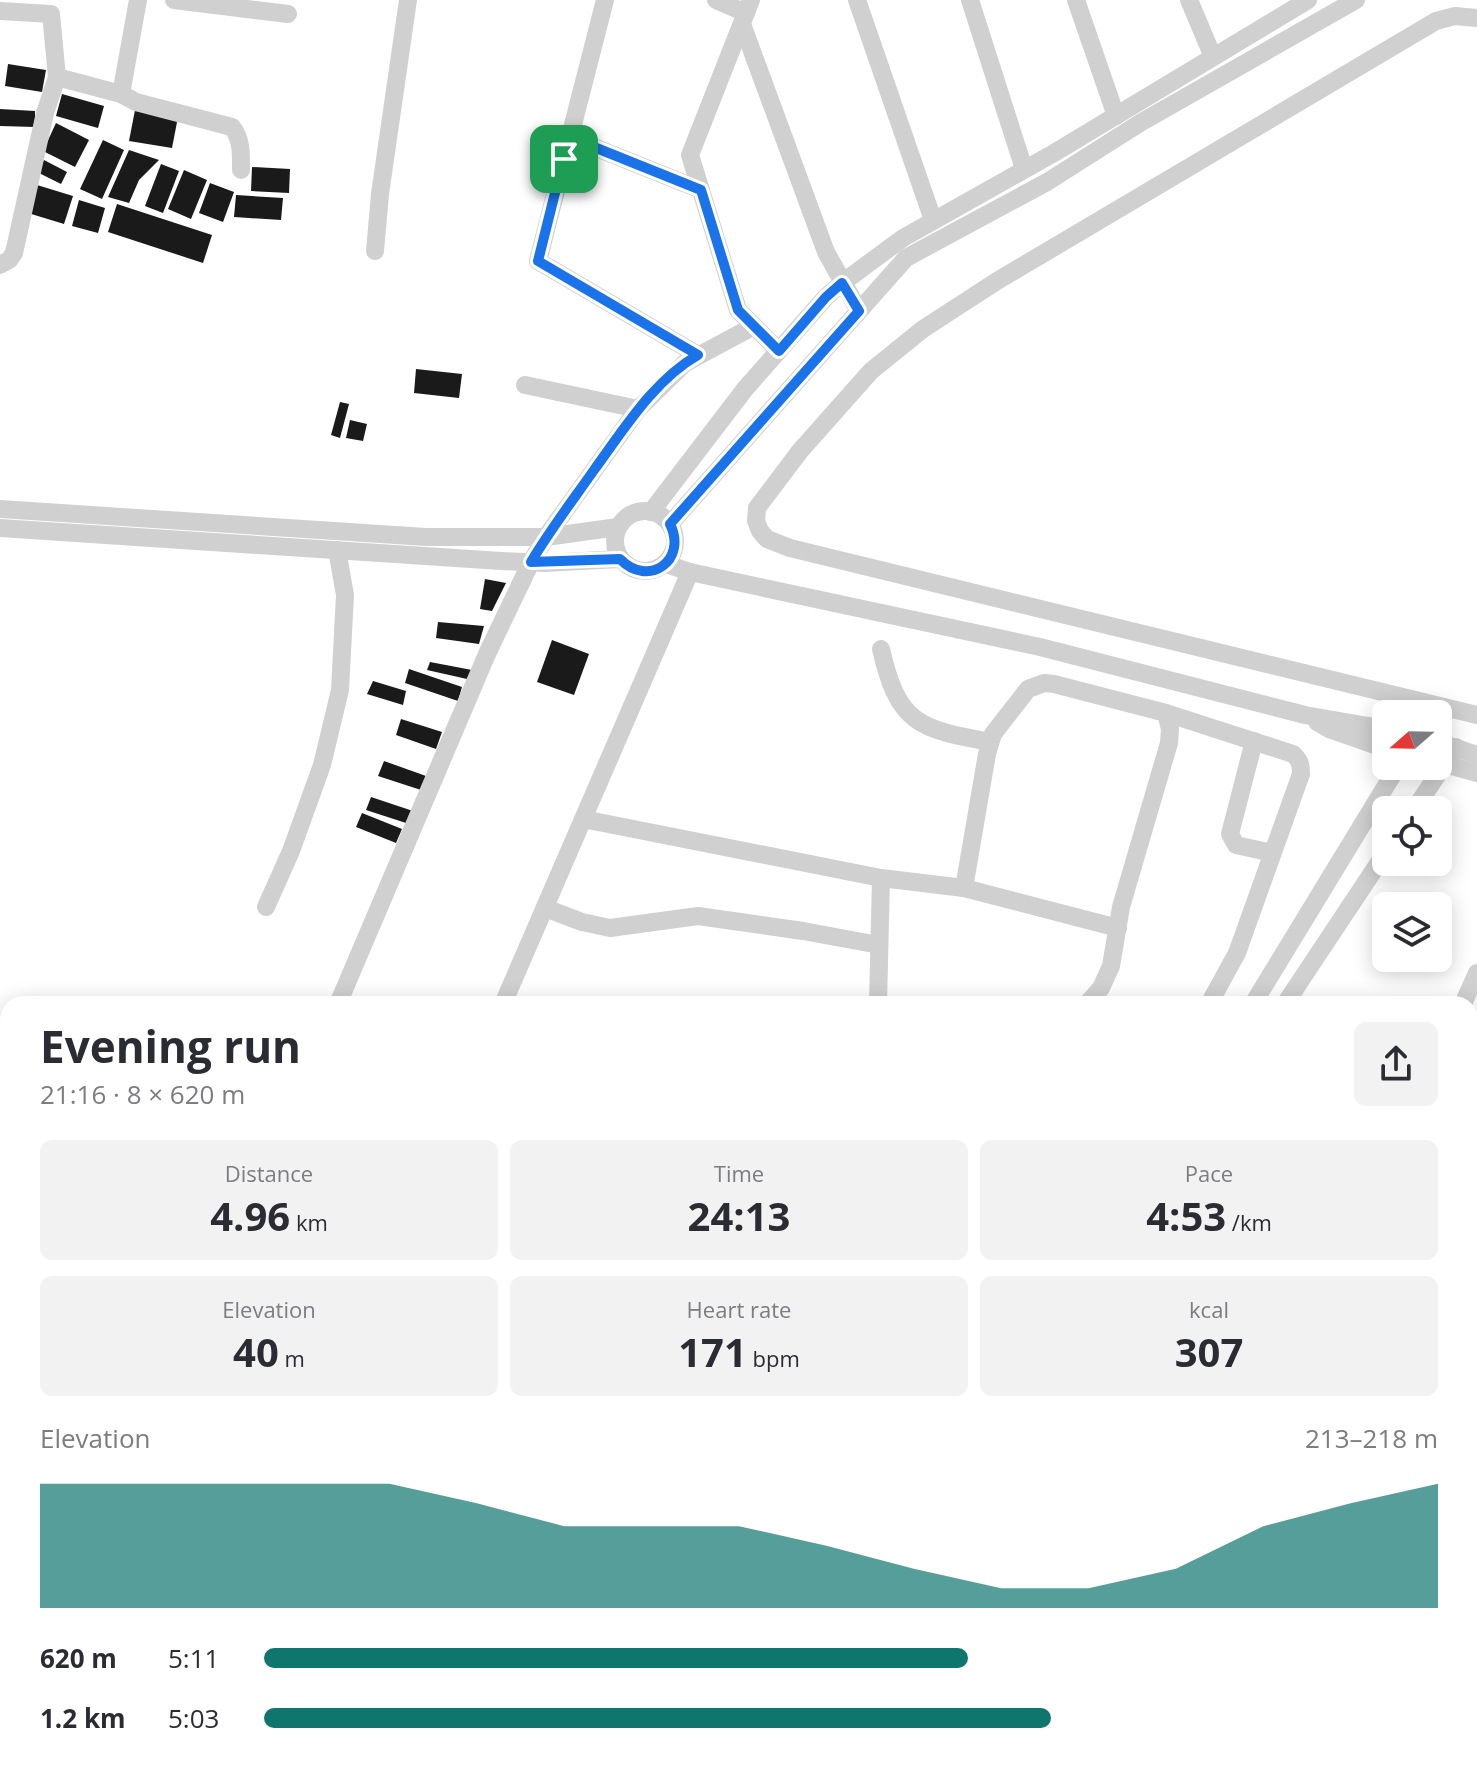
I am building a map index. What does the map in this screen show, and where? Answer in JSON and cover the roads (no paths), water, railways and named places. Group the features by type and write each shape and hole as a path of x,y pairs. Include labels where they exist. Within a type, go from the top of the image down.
{"street":[{"path":"121,94 138,0"},
{"path":"174,0 288,14"},
{"path":"375,251 380,194 408,0"},
{"path":"605,0 538,261 698,355"},
{"path":"716,0 746,12 826,252 859,311"},
{"path":"857,0 933,220"},
{"path":"970,0 1024,169"},
{"path":"1076,0 1116,116"},
{"path":"1189,0 1213,57"},
{"path":"651,512 745,389 826,297 903,238 1116,116 1140,112 1356,0"},
{"path":"670,524 906,258 1047,182 1213,57 1304,1"},
{"path":"0,11 51,14 57,77 45,113 14,253 0,265"},
{"path":"746,12 690,155 738,310 779,351"},
{"path":"1477,18 1455,16 1436,21 997,281 923,329 871,371 800,451 765,494 757,508 756,521 767,539 790,548 1477,715"},
{"path":"57,77 232,127 238,135 241,170"},
{"path":"569,137 701,190"},
{"path":"341,996 487,654 546,537 638,409 685,363 754,326"},
{"path":"525,385 638,409"},
{"path":"0,509 426,537 546,537 618,527 636,512 651,512 670,524 675,540 666,564 647,572 627,566 620,559 615,542 618,527"},
{"path":"0,528 531,562 620,559"},
{"path":"266,907 291,851 322,765 340,690 345,595 337,550"},
{"path":"666,564 690,572 1040,647 1305,715 1372,727"},
{"path":"506,996 690,572"},
{"path":"881,649 899,703 915,721 945,734 990,742"},
{"path":"964,888 990,742 1003,719 1028,689 1044,683 1166,713 1293,754 1299,759 1301,774 1237,953 1213,996"},
{"path":"1094,996 1107,977 1121,907 1169,743 1166,713"},
{"path":"1305,715 1329,729 1372,744"},
{"path":"1254,741 1230,834 1236,845 1272,853"},
{"path":"1452,753 1477,755"},
{"path":"1452,758 1477,773"},
{"path":"1258,996 1389,780"},
{"path":"583,819 881,878 964,888 1118,928"},
{"path":"1290,996 1372,873"},
{"path":"878,996 881,878"},
{"path":"545,908 582,922 610,928 698,916 879,945"},
{"path":"1467,996 1477,973"}]}
